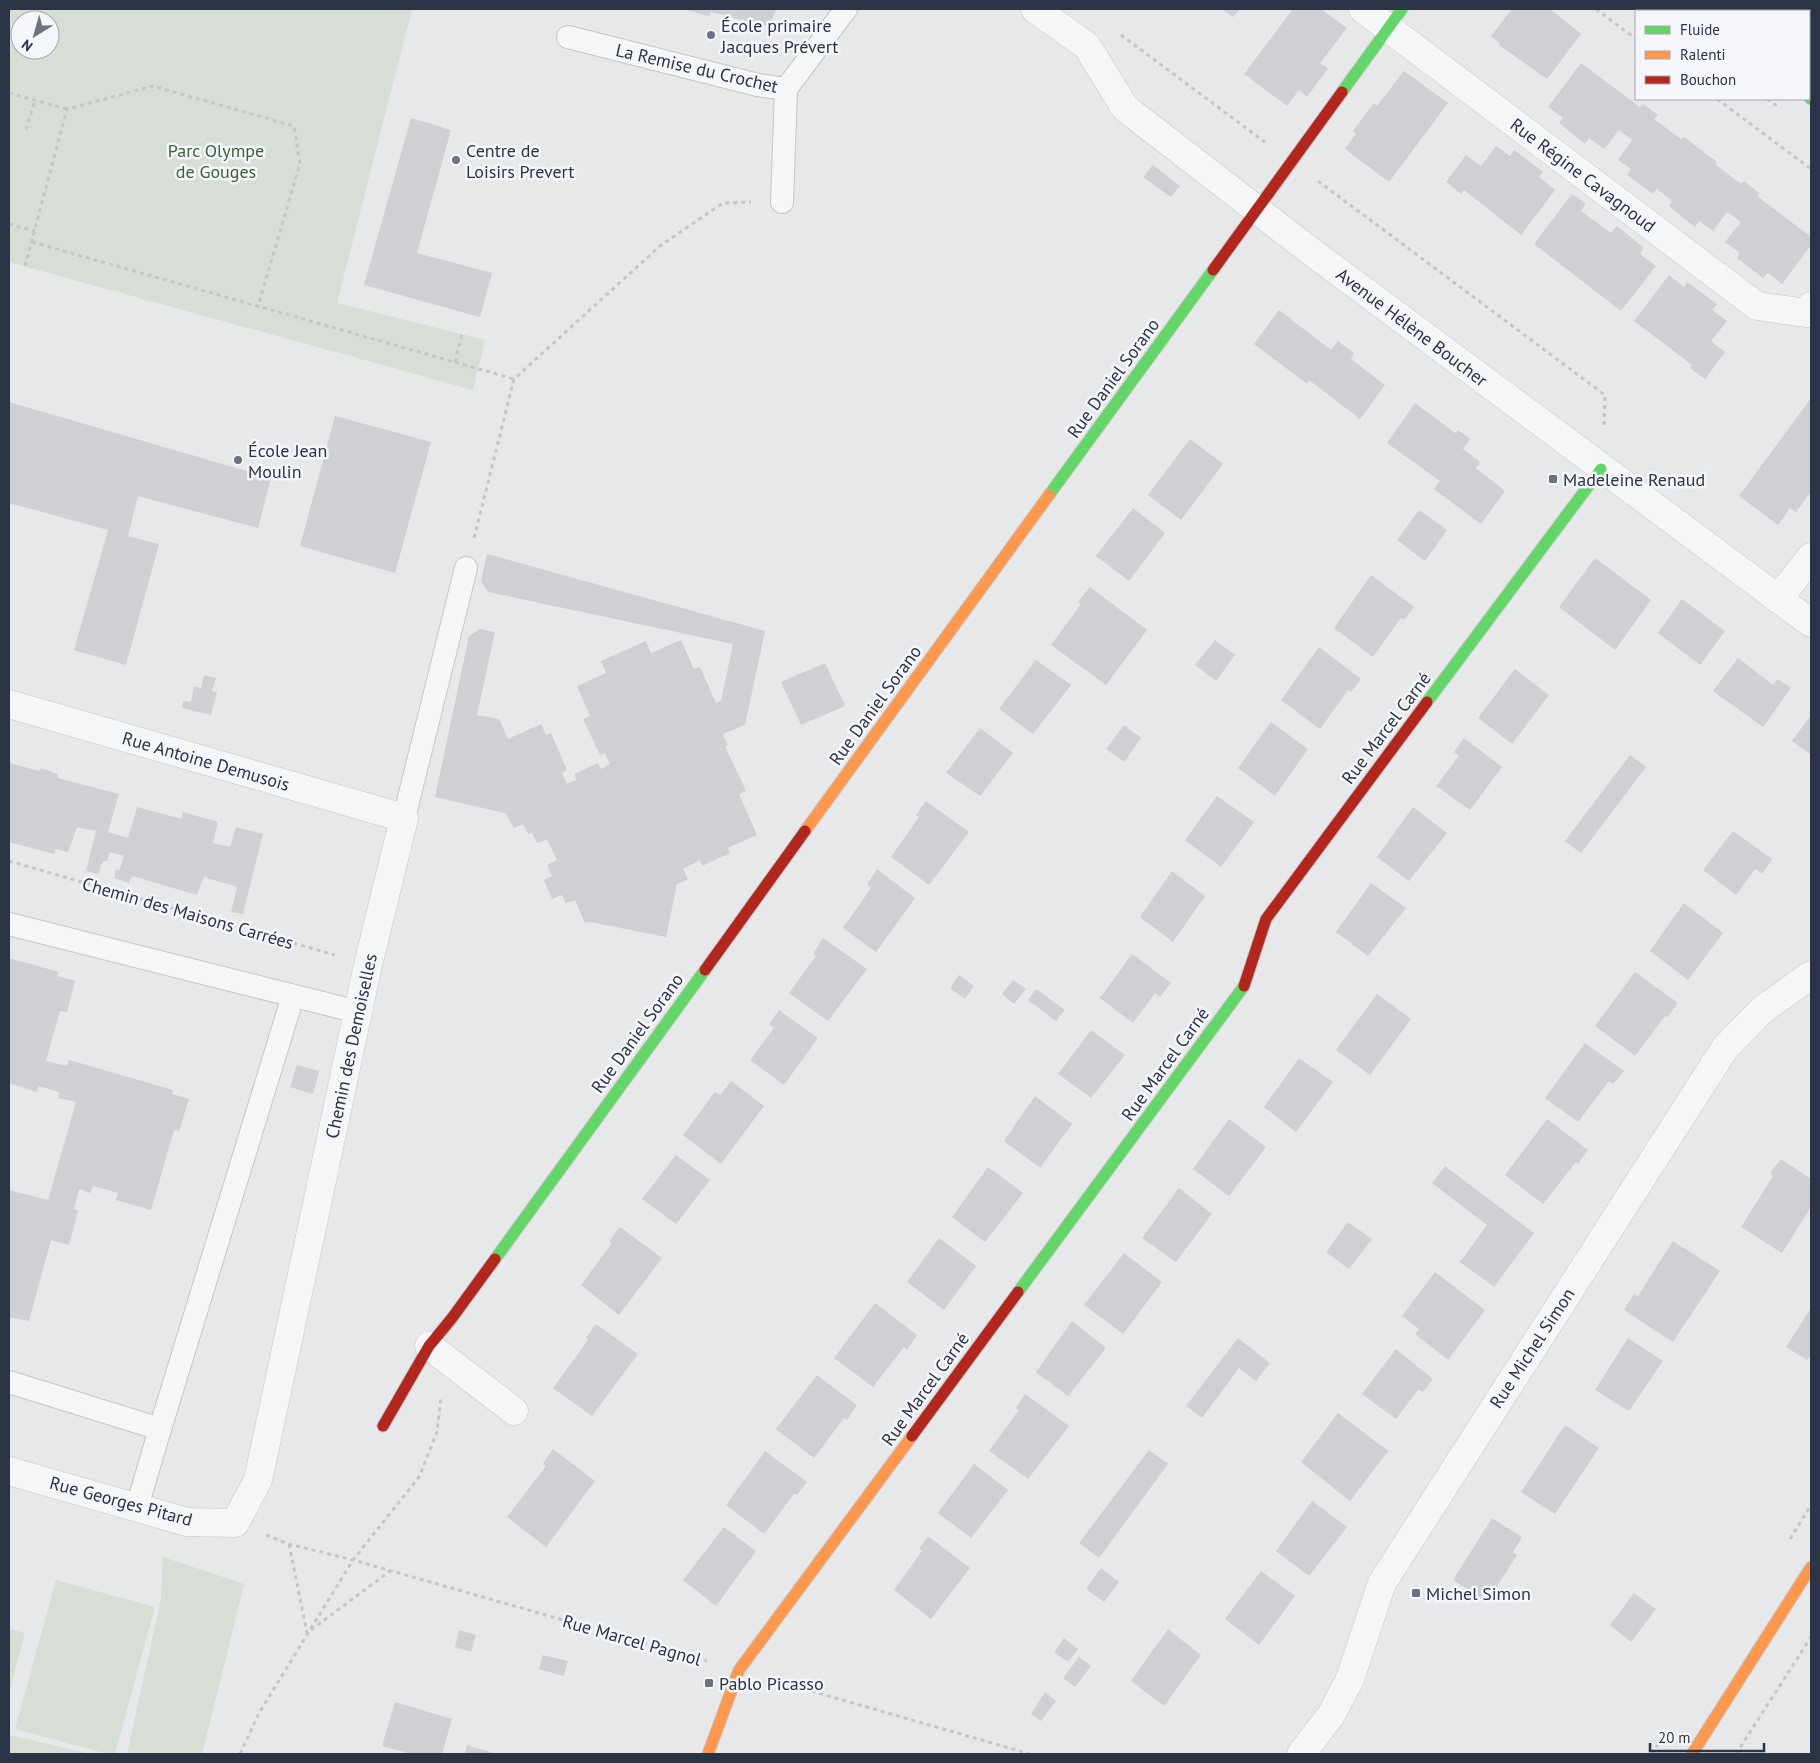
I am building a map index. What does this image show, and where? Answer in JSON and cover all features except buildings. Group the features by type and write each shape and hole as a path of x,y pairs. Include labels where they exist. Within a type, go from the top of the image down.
{"street":[{"name":"Avenue Hélène Boucher","path":"1035,9 1087,46 1125,108 1257,210 1601,469 1811,623"},
{"name":"Rue Régine Cavagnoud","path":"1363,9 1396,18 1757,306 1806,313 1811,306"},
{"name":"Rue Daniel Sorano","path":"383,1426 429,1346 452,1318 1396,18"},
{"name":"Rue Marcel Carné","path":"708,1754 739,1670 1243,988 1266,919 1601,469"},
{"path":"1778,599 1811,557"},
{"name":"Rue Antoine Demusois","path":"9,704 404,818"},
{"name":"Chemin des Demoiselles","path":"235,1523 258,1480 368,965 404,818"},
{"name":"Rue Michel Simon","path":"1302,1754 1331,1716 1350,1679 1382,1583 1725,1048 1762,1010 1811,975"},
{"path":"429,1346 514,1411"},
{"name":"Rue Georges Pitard","path":"9,1472 187,1522 235,1523"},
{"path":"1692,1754 1811,1567"}],"lane":[{"name":"La Remise du Crochet","path":"568,37 758,85 786,89 846,9"},
{"path":"782,202 786,89"},
{"name":"Chemin des Demoiselles","path":"404,818 466,568"},
{"path":"9,924 358,1012"},
{"path":"137,1507 293,996"},
{"path":"9,1382 160,1429"}],"path":[{"path":"1596,9 1635,38"},
{"path":"1118,32 1605,396 1601,469"},
{"path":"9,93 67,110 153,86 294,126 300,164 258,306"},
{"path":"26,130 35,100"},
{"path":"1718,100 1811,169"},
{"path":"25,266 67,110"},
{"path":"466,568 514,379 660,246 723,202 782,202"},
{"path":"9,224 34,231"},
{"path":"32,242 514,379"},
{"path":"455,362 462,334"},
{"name":"Chemin des Maisons Carrées","path":"9,861 368,965"},
{"path":"240,1754 259,1713 353,1560 418,1477 437,1432 442,1383 455,1366"},
{"name":"Rue Marcel Pagnol","path":"235,1523 289,1544 353,1560 1030,1754"},
{"path":"289,1544 307,1633"},
{"path":"307,1633 390,1571"},
{"path":"1736,1754 1811,1637"}],"green space":[{"name":"Parc Olympe de Gouges","path":"9,9 412,9 337,303 485,340 473,390 9,262"},
{"path":"163,1557 244,1584 202,1754 127,1754 161,1599"},
{"path":"56,1580 155,1607 115,1754 108,1754 15,1729"},
{"path":"9,1629 25,1633 9,1692"},
{"path":"9,1735 90,1754 9,1754"}],"traffic: fast":[{"path":"1342,92 1402,9"},
{"path":"1049,495 1213,270"},
{"path":"1427,702 1601,469"},
{"path":"495,1259 705,970"},
{"path":"1018,1292 1244,986"}],"traffic: slow":[{"path":"805,831 1049,495"},
{"path":"708,1754 739,1670 912,1436"},
{"path":"1692,1754 1811,1567"}],"traffic: jam":[{"path":"1213,270 1342,92"},
{"path":"1244,986 1266,919 1427,702"},
{"path":"705,970 805,831"},
{"path":"383,1426 429,1346 495,1259"},
{"path":"912,1436 1018,1292"}],"place":[{"name":"École primaire Jacques Prévert","path":"711,35"},
{"name":"Centre de Loisirs Prevert","path":"456,160"},
{"name":"École Jean Moulin","path":"238,460"},
{"name":"Madeleine Renaud","path":"1553,479"},
{"name":"Michel Simon","path":"1416,1593"},
{"name":"Pablo Picasso","path":"709,1683"}]}
